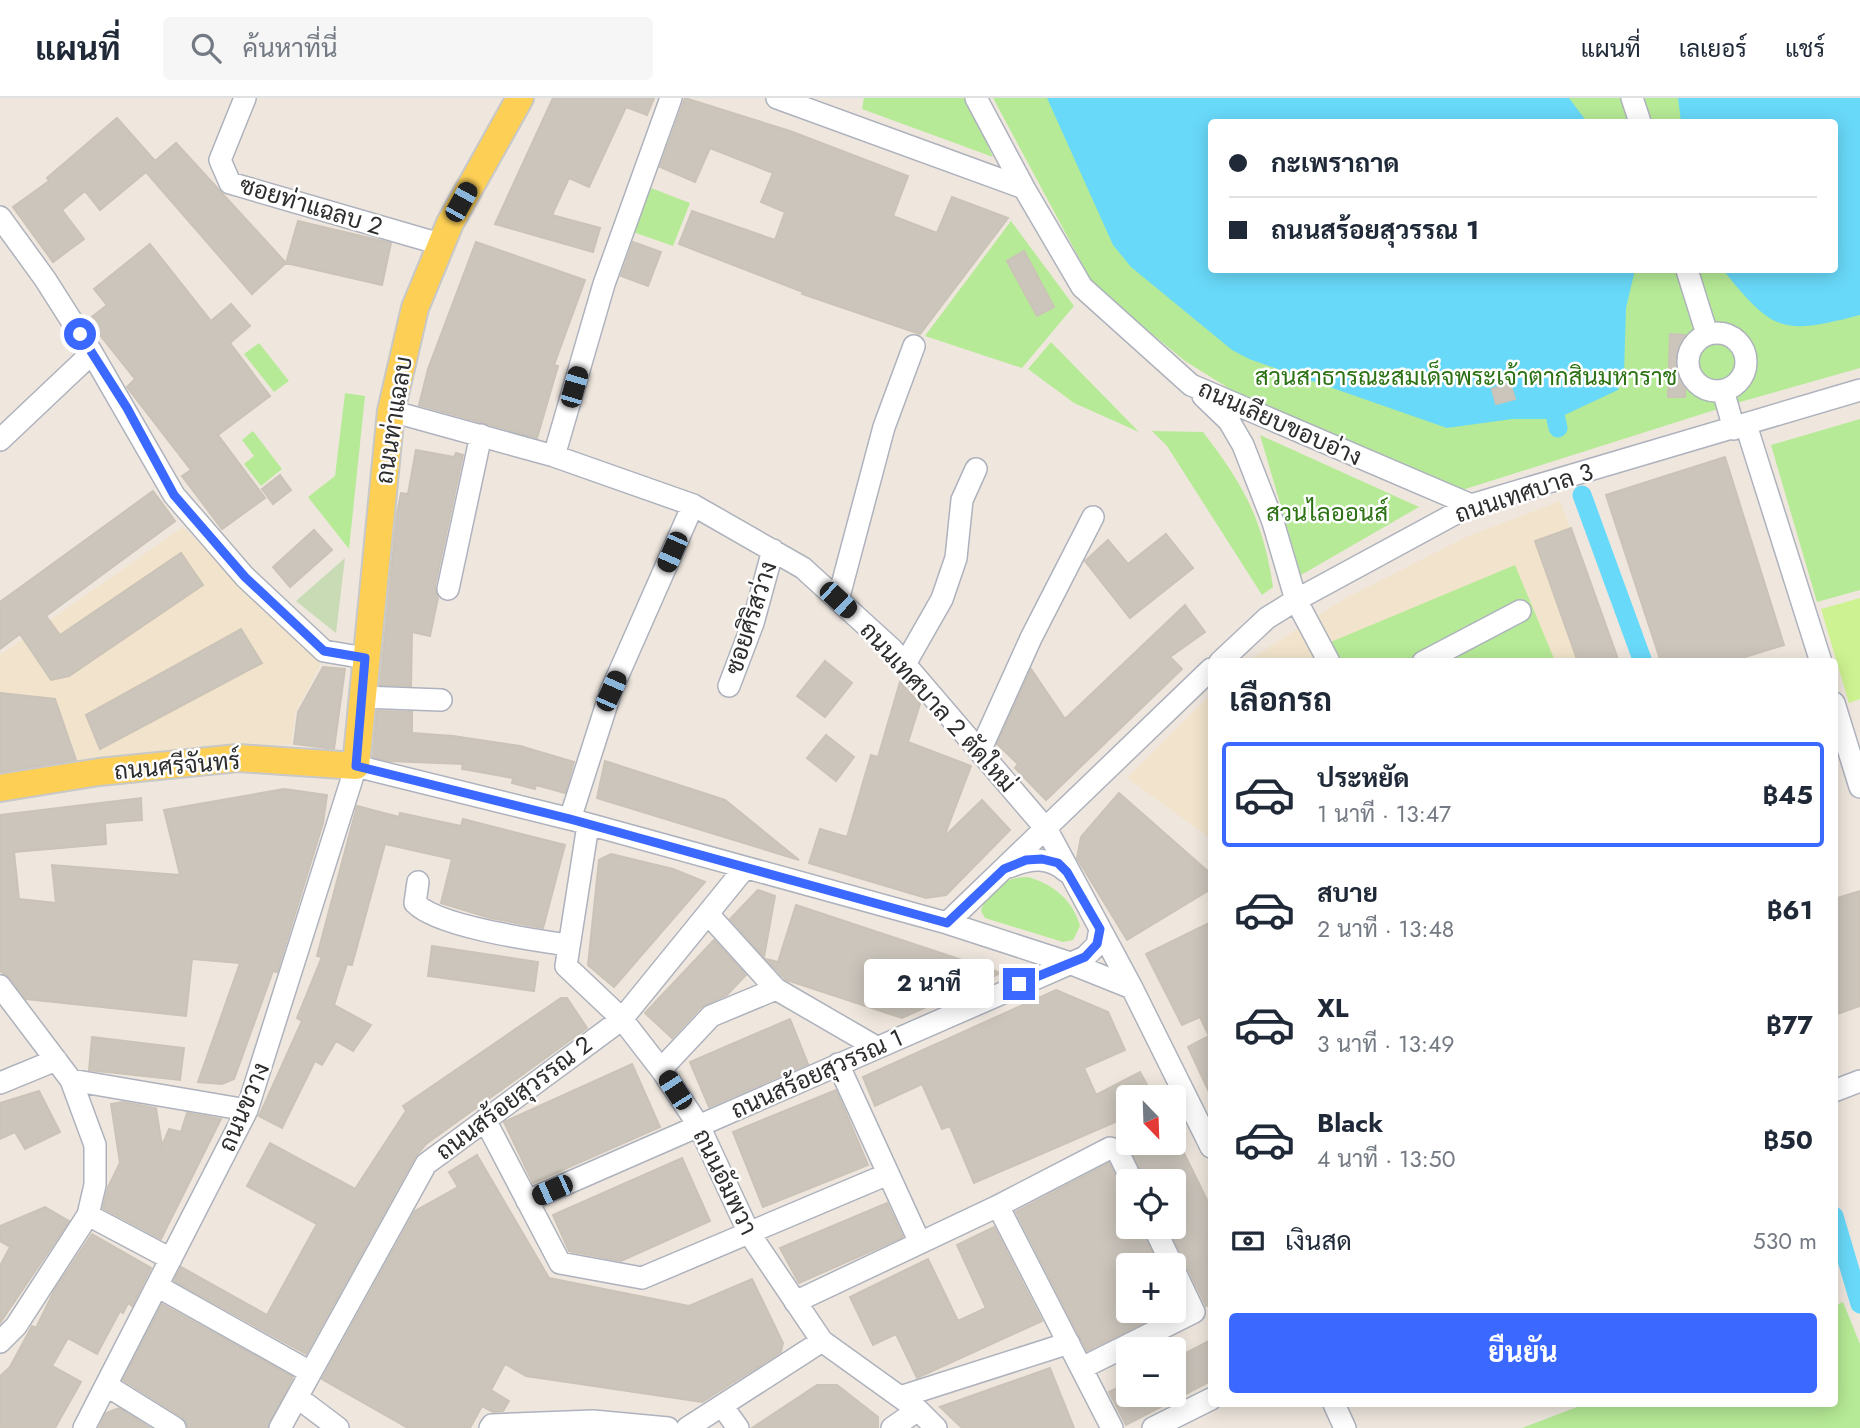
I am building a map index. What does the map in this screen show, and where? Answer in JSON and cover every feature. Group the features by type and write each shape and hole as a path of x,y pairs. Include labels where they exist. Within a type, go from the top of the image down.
{"main road":[{"name":"ถนนท่าแฉลบ","path":"356,766 391,411 415,308 440,244 520,98"},
{"name":"ถนนศรีจันทร์","path":"0,788 99,772 238,758 356,766"}],"street":[{"name":"ซอยท่าแฉลบ 2","path":"245,98 220,160 230,183 440,244"},
{"path":"554,456 604,284 671,98"},
{"path":"777,98 1024,188"},
{"name":"ถนนเลียบขอบอ่าง","path":"976,98 1024,188 1082,287 1191,385 1471,505"},
{"path":"1632,98 1639,119"},
{"path":"0,217 45,279 92,353 174,495 245,577 324,651 365,658"},
{"path":"1688,273 1707,334"},
{"path":"1707,334 1725,334 1734,338 1744,349 1746,360 1743,374 1733,385 1723,390 1704,388 1689,372 1690,349 1707,334"},
{"path":"838,600 884,427 914,346"},
{"path":"0,440 92,353"},
{"path":"1191,385 1229,421 1243,446 1273,522 1296,600 1327,658"},
{"path":"1723,390 1740,427 1820,658"},
{"name":"ถนนเทศบาล 3","path":"1224,658 1268,618 1296,600 1471,505 1860,390"},
{"name":"ถนนเทศบาล 2 ตัดใหม่","path":"391,411 554,456 693,505 803,568 905,664 1047,830 1067,872 1132,988 1208,1141"},
{"path":"448,589 481,435"},
{"path":"905,664 942,599 956,558 962,500 976,469"},
{"name":"ถนนอัมพวา","path":"693,505 611,691 579,822 566,966 621,1019 663,1072 699,1126 749,1233 822,1341 918,1410 936,1428"},
{"path":"980,751 1031,638 1093,517"},
{"name":"ซอยศิริสว่าง","path":"729,687 753,623 773,550"},
{"path":"1431,658 1520,611"},
{"path":"947,923 1047,830 1152,723 1208,672"},
{"path":"362,697 441,700"},
{"path":"1838,709 1851,724 1860,787"},
{"path":"356,766 579,822 947,923 1067,962 1132,988"},
{"name":"ถนนขวาง","path":"84,1428 247,1110 356,766"},
{"path":"1004,869 1026,860 1042,859 1058,863 1067,872"},
{"name":"ถนนสร้อยสุวรรณ 2","path":"280,1428 426,1164 621,1019 744,869"},
{"path":"418,882 415,902 432,913 505,935 568,945"},
{"path":"977,896 973,919 986,937"},
{"path":"708,914 776,989 876,1047"},
{"path":"1067,962 1091,952 1097,944 1100,929"},
{"name":"ถนนสร้อยสุวรรณ 1","path":"527,1201 1067,962"},
{"path":"0,986 71,1080 95,1145 95,1185 88,1214 16,1326 0,1342"},
{"path":"663,1072 664,1066 711,1016 776,989"},
{"path":"0,1083 55,1060"},
{"path":"838,1064 920,1243"},
{"path":"71,1080 247,1110"},
{"path":"1838,1089 1860,1081"},
{"path":"485,1120 560,1263 642,1278 888,1174"},
{"path":"795,1302 998,1206 1110,1148 1117,1150 1126,1169"},
{"path":"998,1206 1112,1428"},
{"path":"88,1214 171,1259"},
{"path":"157,1286 310,1372"},
{"path":"1186,1295 1194,1312 1186,1316"},
{"path":"1082,1368 1172,1323"},
{"path":"687,1428 723,1408 822,1341"},
{"path":"900,1397 1069,1343"},
{"path":"106,1385 175,1428"},
{"path":"297,1397 338,1428"},
{"path":"1153,1428 1208,1400"},
{"path":"1335,1407 1345,1428"},
{"path":"723,1408 738,1428"},
{"path":"892,1428 918,1410"},
{"path":"490,1428 492,1425 592,1424 668,1428"}],"shaded area":[{"path":"1560,501 1618,658 1252,658 1344,599 1466,537"},
{"path":"183,527 321,664 296,712 291,744 81,768 69,736 0,723 0,655"},
{"path":"1208,697 1208,837 1127,778"}],"green space":[{"path":"864,98 966,98 993,157 862,109"},
{"name":"สวนสาธารณะสมเด็จพระเจ้าตากสินมหาราช","path":"993,98 1860,98 1860,368 1740,402 1459,491 1235,392 1185,361 1094,286"},
{"path":"651,188 690,203 673,246 633,232"},
{"path":"1011,221 1074,306 1022,368 925,336"},
{"path":"1051,342 1139,432 1074,403 1028,369"},
{"path":"259,343 289,381 274,392 244,354"},
{"path":"345,393 365,396 349,549 308,497 335,476"},
{"path":"1860,419 1860,590 1817,602 1771,445"},
{"path":"253,431 282,469 261,486 244,464 254,456 242,440"},
{"path":"1152,431 1203,432 1230,469 1250,504 1264,542 1273,587 1262,595 1167,446"},
{"name":"สวนไลออนส์","path":"1260,435 1419,507 1301,575"},
{"path":"345,558 336,633 296,601"},
{"path":"1515,565 1554,658 1332,658 1326,644"},
{"path":"1860,598 1860,699 1849,703 1838,658 1836,658 1821,609"},
{"path":"1028,877 1054,889 1072,908 1080,926 1073,940 1063,942 985,918 981,911 984,903 998,886 1012,879"},
{"path":"1843,1302 1860,1344 1860,1428 1522,1428 1577,1407 1838,1407 1838,1304"}],"water":[{"path":"1047,98 1569,98 1585,119 1208,119 1208,273 1634,273 1626,308 1624,373 1618,390 1556,419 1512,419 1447,428 1249,359 1232,350 1131,267 1113,245"},
{"path":"1678,98 1860,98 1860,315 1813,325 1782,324 1755,306 1725,273 1838,273 1838,119 1681,119"}],"building":[{"path":"553,98 654,98 647,115 626,107 589,187 569,178 552,215 600,228 593,252 495,224"},
{"path":"685,98 790,131 908,176 893,216 937,233 952,197 1008,218 920,334 802,294 803,292 679,244 692,211 775,240 785,212 761,202 773,173 710,148 695,182 660,167"},
{"path":"117,118 155,161 176,143 286,263 252,294 146,172 100,210 85,191 62,210 84,239 53,262 13,207 49,181 47,178"},
{"path":"298,221 391,243 382,285 286,263"},
{"path":"476,242 585,280 554,365 558,366 537,438 419,405 428,369"},
{"path":"633,242 661,252 648,286 621,276"},
{"path":"150,244 211,321 231,304 250,326 230,343 270,396 218,435 265,498 222,529 182,476 191,470 127,387 135,379 88,320 107,305 94,289"},
{"path":"1024,251 1054,307 1037,316 1007,261"},
{"path":"1670,334 1685,335 1685,397 1668,397"},
{"path":"1510,383 1515,399 1496,404 1492,389"},
{"path":"416,450 454,457 456,453 463,455 435,586 438,598 430,636 412,632 411,686 380,685 397,513 401,493 408,494"},
{"path":"1725,457 1784,645 1742,658 1660,658 1606,495"},
{"path":"280,475 291,490 273,504 262,489"},
{"path":"153,491 175,521 46,616 60,635 181,553 203,585 69,676 51,680 20,634 0,649 0,602"},
{"path":"1571,528 1618,658 1577,658 1535,541"},
{"path":"314,530 332,550 290,587 273,567"},
{"path":"1166,534 1193,568 1130,618 1085,561 1108,540 1128,564"},
{"path":"1185,605 1205,632 1170,657 1182,669 1046,800 1015,768 1018,764 997,744 1031,669 1065,719"},
{"path":"241,629 262,663 100,749 86,715"},
{"path":"825,661 852,683 825,717 797,696"},
{"path":"323,667 345,669 334,749 294,744 298,712"},
{"path":"900,682 920,704 908,742 971,766 944,837 982,800 1010,830 946,895 926,898 809,863 820,829 847,837 871,755 878,757"},
{"path":"0,693 55,699 76,760 0,772"},
{"path":"377,711 412,712 412,733 520,746 574,762 565,793 536,785 535,789 512,783 513,778 462,769 463,764 389,761 373,757"},
{"path":"826,735 854,757 836,781 807,758"},
{"path":"605,761 725,800 799,860 597,798"},
{"path":"284,789 327,795 323,823 277,972 273,971 234,1079 222,1084 198,1082 240,963 192,959 186,1016 26,999 10,978 0,971 0,815 141,798 142,820 105,823 106,844 14,852 19,899 56,903 52,865 180,875 164,810"},
{"path":"1119,793 1208,871 1208,891 1127,940 1077,858 1081,837"},
{"path":"357,806 399,817 400,813 461,826 463,819 565,845 543,928 490,918 441,903 452,859 385,844 352,965 347,964 334,1005 371,1025 353,1051 336,1041 322,1065 315,1061 282,1128 259,1116 302,1021 297,1018 322,957 317,956"},
{"path":"611,854 673,869 705,882 614,987 588,965 599,860"},
{"path":"758,890 775,896 764,957 730,919"},
{"path":"1860,891 1860,1006 1838,1014 1838,898"},
{"path":"796,905 1001,973 902,1018 786,980 766,959 778,962"},
{"path":"1208,923 1208,1034 1200,1017 1182,1025 1146,954"},
{"path":"714,940 746,975 727,995 701,1007 672,1038 645,1013"},
{"path":"432,946 538,962 534,991 428,976"},
{"path":"1056,990 1108,1012 1125,1050 1084,1068 1096,1095 1140,1072 1147,1085 1116,1085 1116,1122 974,1183 950,1126 942,1129 922,1084 875,1106 863,1077"},
{"path":"561,998 567,998 587,1028 426,1144 415,1157 306,1354 174,1281 181,1267 267,1315 317,1224 247,1186 270,1143 355,1189 406,1111 403,1106"},
{"path":"790,1019 808,1064 709,1107 690,1062"},
{"path":"92,1037 184,1048 180,1080 89,1070"},
{"path":"1208,1037 1208,1090 1188,1047"},
{"path":"632,1064 660,1127 533,1183 504,1122"},
{"path":"836,1090 868,1165 763,1207 733,1132"},
{"path":"39,1091 60,1132 25,1149 15,1132 0,1139 0,1103"},
{"path":"123,1102 156,1108 162,1146 169,1129 181,1132 187,1113 221,1119 161,1239 103,1208 108,1187 120,1163 111,1104"},
{"path":"477,1155 549,1278 689,1306 752,1279 783,1343 781,1352 702,1402 526,1376 505,1364 491,1390 509,1401 503,1411 493,1412 482,1406 470,1428 408,1428 322,1379 415,1211 458,1187 449,1172"},
{"path":"1134,1155 1185,1155 1208,1202 1208,1305 1206,1306 1186,1264 1186,1253 1181,1253 1174,1239 1186,1239 1186,1169 1140,1169"},
{"path":"682,1158 710,1221 621,1261 569,1251 553,1215"},
{"path":"1109,1163 1116,1177 1116,1239 1146,1239 1153,1253 1116,1253 1116,1323 1143,1323 1087,1351 1016,1212"},
{"path":"887,1203 903,1237 799,1283 780,1248"},
{"path":"45,1207 69,1221 0,1323 0,1266 10,1247 0,1241 0,1226"},
{"path":"994,1227 1042,1321 917,1378 896,1334 873,1345 850,1297 928,1259 958,1321 986,1308 957,1245"},
{"path":"92,1234 151,1268 132,1306 128,1303 123,1313 120,1311 97,1354 68,1338 52,1366 81,1382 55,1428 0,1428 0,1376 10,1367 32,1326 36,1328 54,1291"},
{"path":"162,1304 293,1377 267,1428 188,1428 182,1417 123,1380"},
{"path":"1208,1342 1208,1383 1186,1394 1186,1353"},
{"path":"1050,1368 1074,1428 962,1428 940,1407"},
{"path":"817,1385 837,1385 878,1417 878,1428 752,1428"},
{"path":"1116,1388 1116,1406 1109,1392"},
{"path":"1117,1407 1161,1407 1126,1425"},
{"path":"119,1408 150,1428 99,1428 106,1413"}],"waterway":[{"path":"1556,419 1558,428"},
{"path":"1582,495 1642,658"},
{"path":"1838,1230 1860,1304"}],"route":[{"path":"80,334 127,408 174,495 245,577 324,651 365,658 356,766 570,819 947,923 1004,869 1026,860 1042,859 1058,863 1067,872 1100,929 1097,944 1085,957 1067,962 1019,984"}]}
